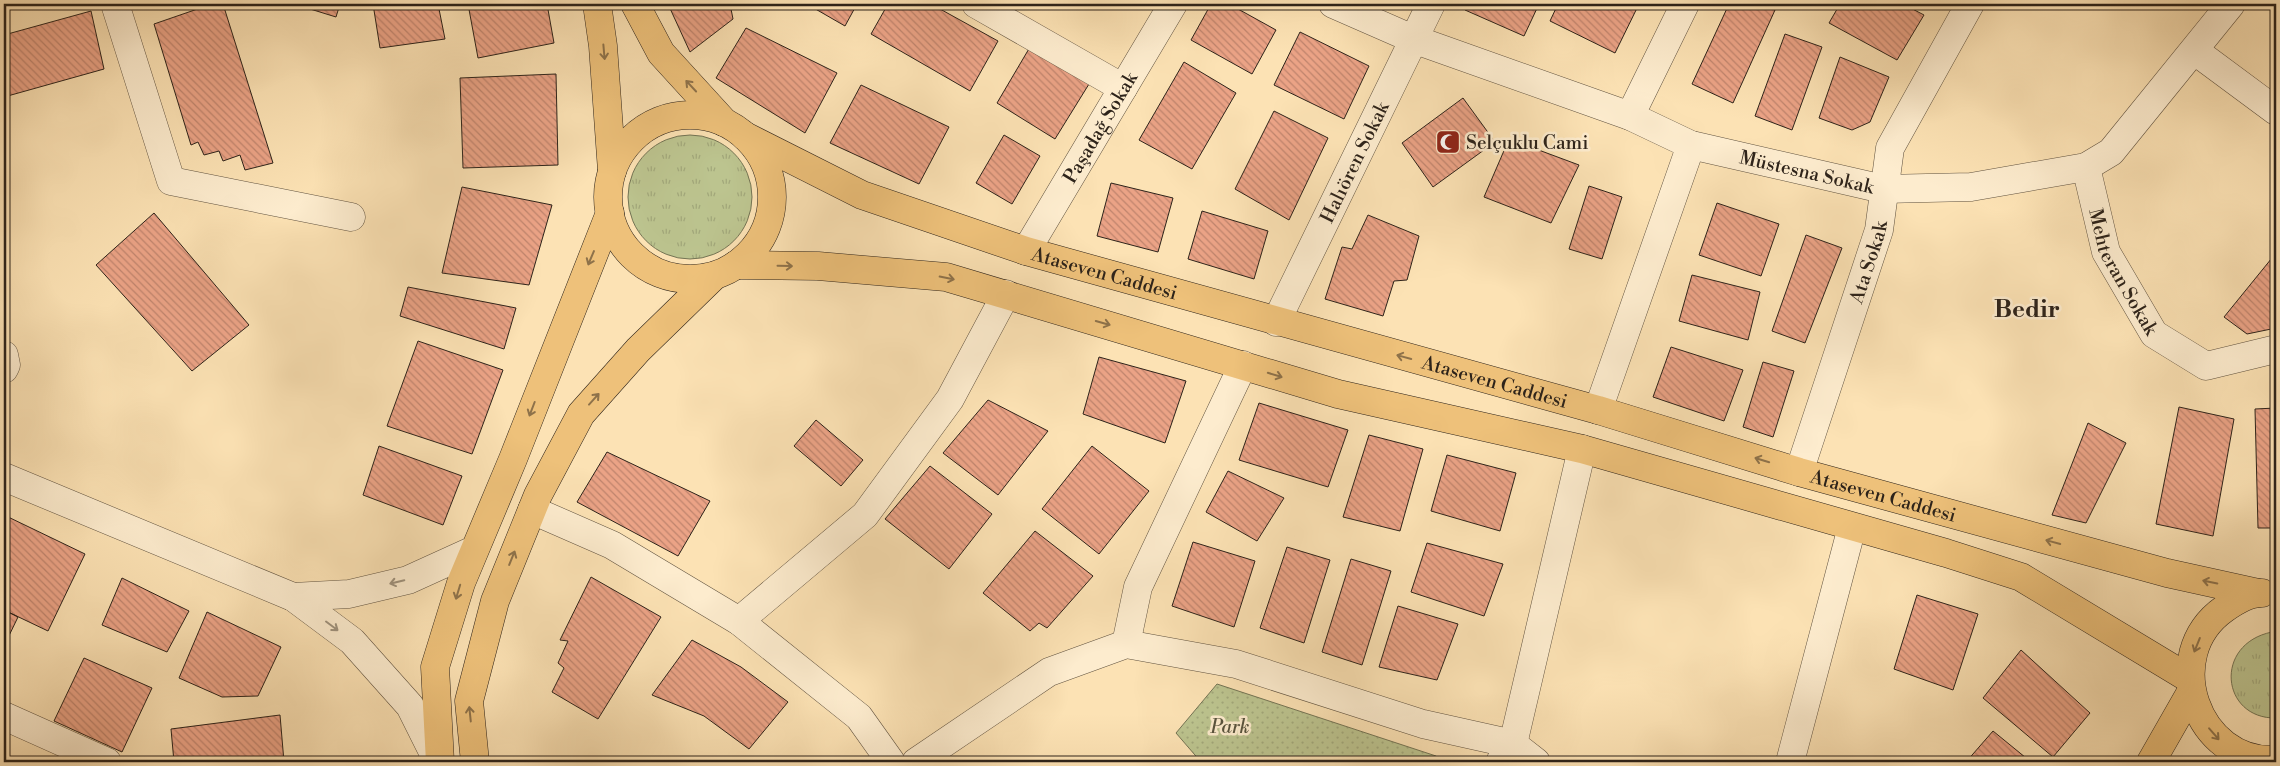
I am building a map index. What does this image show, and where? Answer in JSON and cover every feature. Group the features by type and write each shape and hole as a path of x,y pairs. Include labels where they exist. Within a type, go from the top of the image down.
{"main road":[{"path":"597,4 603,46 612,171 608,192 610,213 619,238 637,260 660,274 687,280 725,270 818,266 946,277 1338,394 1582,449 2022,577 2190,685"},
{"name":"Ataseven Caddesi","path":"635,4 661,53 735,129 862,196 1026,251 1598,410 1799,472 2157,570 2267,592"},
{"path":"476,762 469,701 495,601 532,510 581,414 638,350 725,270 754,248 767,227 772,203 770,178 760,155 735,129 702,116 679,116 657,122 637,134 622,152 612,171"},
{"path":"439,762 435,667 461,583 513,459 610,213"},
{"path":"2267,592 2235,601 2211,621 2201,633 2192,655 2190,685 2201,718 2218,740 2242,755 2271,761"},
{"path":"2151,762 2190,685"}],"street":[{"path":"115,4 171,182 351,217"},
{"path":"976,4 1123,88"},
{"name":"Paşadağ Sokak","path":"1026,251 1173,4"},
{"name":"Müstesna Sokak","path":"1333,4 1413,39 1630,116 1691,145 1883,189 1971,187 2086,167 2111,152 2195,51 2230,4"},
{"name":"Halıören Sokak","path":"1276,322 1431,4"},
{"path":"1630,116 1685,4"},
{"name":"Ata Sokak","path":"1799,472 1879,230 1890,148 1970,4"},
{"path":"2195,51 2276,111"},
{"path":"1598,410 1691,145"},
{"name":"Mehteran Sokak","path":"2086,167 2106,252 2154,334 2206,366 2276,349"},
{"path":"739,622 865,515 950,399 1006,294"},
{"path":"4,355 6,365 4,369"},
{"path":"1126,644 1138,587 1243,365"},
{"path":"1506,753 1582,449"},
{"path":"4,477 293,597 352,642 410,706 439,762"},
{"path":"532,510 612,545 739,622 859,717 890,762"},
{"path":"1790,762 1852,527"},
{"path":"293,597 349,594 408,580 474,550"},
{"path":"916,762 1049,672 1126,644 1236,664 1536,762"},
{"path":"4,716 108,762"}],"green space":[{"path":"690,135 714,139 734,153 748,173 752,197 748,221 734,241 714,255 690,259 666,255 646,241 632,221 628,197 632,173 646,153 666,139"},
{"path":"2276,632 2276,718 2258,715 2244,707 2235,694 2231,680 2233,665 2240,651 2253,639"},
{"name":"Park","path":"1217,684 1436,756 1443,762 1201,762 1176,733"}],"building":[{"path":"212,4 223,4 273,163 245,170 240,155 223,161 219,151 204,155 198,142 191,145 154,24"},
{"path":"294,4 340,4 336,17"},
{"path":"373,4 438,4 445,39 380,48"},
{"path":"468,4 547,4 554,43 478,58"},
{"path":"668,4 730,4 733,19 690,52"},
{"path":"814,4 857,4 845,26 812,7"},
{"path":"888,4 931,4 998,41 970,91 871,34"},
{"path":"1211,4 1229,4 1276,30 1252,74 1191,40"},
{"path":"1468,4 1539,4 1524,36 1465,10"},
{"path":"1558,4 1639,4 1615,53 1550,21"},
{"path":"1729,4 1763,4 1775,10 1733,103 1692,84"},
{"path":"1840,4 1903,4 1924,15 1897,60 1829,23"},
{"path":"91,11 104,69 4,97 4,35"},
{"path":"746,28 837,73 805,133 716,78"},
{"path":"1300,32 1369,66 1344,119 1274,85"},
{"path":"1785,34 1822,47 1792,130 1755,116"},
{"path":"1030,47 1089,84 1055,139 997,103"},
{"path":"1840,57 1889,77 1870,122 1852,130 1819,118"},
{"path":"1184,62 1236,93 1192,169 1139,140"},
{"path":"556,74 558,165 463,168 460,78"},
{"path":"861,85 949,127 919,184 830,143"},
{"name":"Selçuklu Cami","path":"1463,98 1495,142 1433,187 1402,143"},
{"path":"1274,111 1328,138 1289,220 1235,189"},
{"path":"1004,135 1040,156 1012,204 976,183"},
{"path":"1509,139 1579,165 1551,223 1484,197"},
{"path":"1111,183 1173,198 1158,252 1097,236"},
{"path":"1589,186 1622,197 1602,259 1569,249"},
{"path":"462,187 552,205 529,285 442,273"},
{"path":"1717,203 1779,224 1761,276 1699,255"},
{"path":"1202,211 1268,231 1254,279 1188,259"},
{"path":"154,213 249,325 192,371 96,265"},
{"path":"1368,215 1419,236 1407,280 1394,281 1383,316 1325,299 1342,247 1352,249"},
{"path":"1806,235 1842,248 1805,343 1772,331"},
{"path":"2276,253 2276,328 2247,334 2224,317"},
{"path":"1692,275 1760,292 1748,340 1679,321"},
{"path":"408,287 516,308 504,349 400,316"},
{"path":"418,341 503,370 472,454 387,426"},
{"path":"1671,347 1743,370 1724,421 1653,397"},
{"path":"1099,357 1186,381 1165,443 1083,414"},
{"path":"1763,362 1794,371 1773,437 1743,427"},
{"path":"988,400 1048,431 998,495 943,453"},
{"path":"1259,403 1348,430 1328,487 1239,460"},
{"path":"2179,407 2234,419 2213,536 2156,524"},
{"path":"2276,408 2276,528 2258,528 2255,409"},
{"path":"816,420 863,460 841,486 794,446"},
{"path":"2088,423 2126,443 2086,523 2052,515"},
{"path":"1369,435 1423,449 1400,531 1343,517"},
{"path":"379,446 462,476 443,525 363,495"},
{"path":"1092,446 1149,491 1099,554 1042,509"},
{"path":"607,452 710,501 678,556 577,502"},
{"path":"1447,455 1516,473 1500,531 1431,511"},
{"path":"930,466 992,514 949,569 885,519"},
{"path":"1228,471 1284,498 1257,541 1206,512"},
{"path":"4,515 85,554 48,631 4,610"},
{"path":"1035,531 1093,576 1047,628 1039,623 1030,631 983,593"},
{"path":"1193,542 1255,561 1234,627 1172,606"},
{"path":"1427,543 1503,564 1484,616 1411,592"},
{"path":"1287,547 1330,560 1304,643 1260,628"},
{"path":"1351,559 1391,571 1362,665 1322,652"},
{"path":"591,577 661,617 598,719 552,692 564,668 558,663 568,641 560,640"},
{"path":"122,578 189,611 167,652 102,625"},
{"path":"1917,595 1978,614 1953,690 1894,669"},
{"path":"1398,606 1458,624 1437,680 1379,667"},
{"path":"4,610 18,617 4,646"},
{"path":"207,612 281,647 258,696 222,697 179,678"},
{"path":"692,640 741,667 788,702 749,749 704,716 652,695"},
{"path":"2021,650 2090,713 2053,757 1983,698"},
{"path":"84,658 152,688 122,752 54,721"},
{"path":"280,715 284,762 174,762 171,729"},
{"path":"1993,731 2031,762 1966,762"}],"place":[{"name":"Selçuklu Cami","path":"1448,142"}],"district":[{"name":"Bedir","path":"2027,309"}]}
